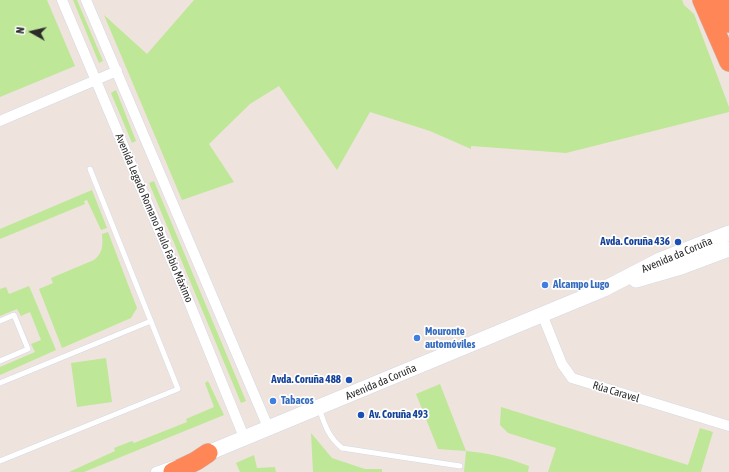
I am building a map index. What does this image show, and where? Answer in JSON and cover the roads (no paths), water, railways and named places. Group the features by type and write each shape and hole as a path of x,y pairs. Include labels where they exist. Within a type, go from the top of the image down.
{"highway":[{"path":"702,0 729,62"},
{"path":"720,0 729,23"},
{"path":"173,472 196,461 208,453"}],"street":[{"name":"Avenida Legado Romano Paulo Fabio Máximo","path":"62,0 244,437"},
{"path":"86,0 268,427"},
{"path":"0,121 117,71"},
{"name":"Avenida da Coruña","path":"156,472 208,453 268,427 319,408 604,289 660,260 729,233"},
{"name":"Avenida da Coruña","path":"604,289 681,267 714,253 729,249"},
{"path":"714,253 729,258"},
{"name":"Rúa Caravel","path":"542,314 562,364 572,378 729,426"}],"lane":[{"path":"0,461 178,389 90,169"},
{"path":"0,321 14,315 28,349 0,361"},
{"path":"0,383 150,320"},
{"path":"319,408 333,441 342,448 460,466"}],"place":[{"name":"Avda. Coruña 436","path":"678,242"},
{"name":"Alcampo Lugo","path":"545,285"},
{"name":"Mouronte automóviles","path":"417,338"},
{"name":"Avda. Coruña 488","path":"349,380"},
{"name":"Tabacos","path":"273,401"},
{"name":"Av. Coruña 493","path":"361,415"}]}
